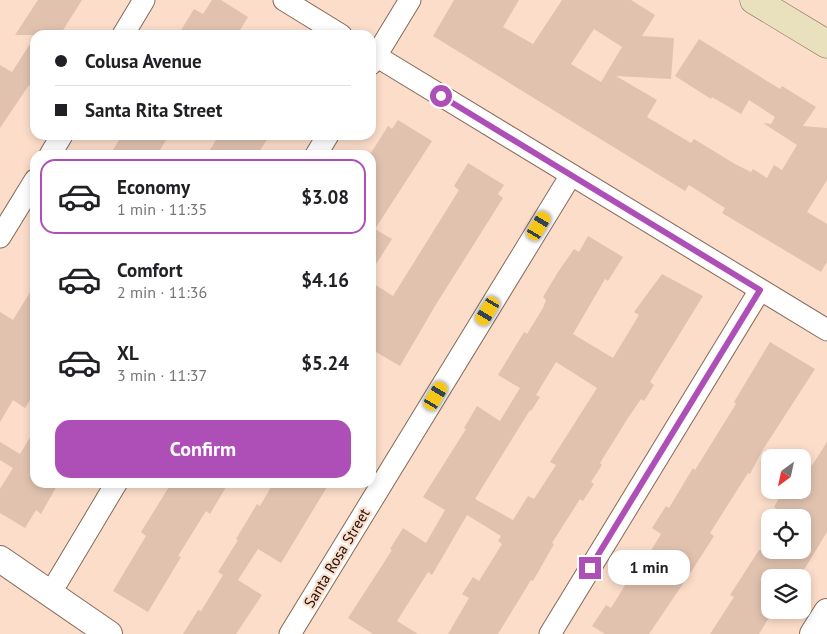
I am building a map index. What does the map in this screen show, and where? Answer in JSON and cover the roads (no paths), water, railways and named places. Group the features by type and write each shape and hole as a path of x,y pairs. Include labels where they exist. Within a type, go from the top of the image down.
{"main road":[{"path":"754,0 827,44"}],"street":[{"path":"126,30 144,0"},
{"path":"284,0 333,30"},
{"path":"376,53 410,0"},
{"path":"376,60 827,330"},
{"name":"Santa Rosa Street","path":"290,634 570,175"},
{"path":"0,237 30,188"},
{"path":"550,634 760,290"},
{"path":"50,594 113,488"},
{"path":"0,559 109,634"},
{"path":"813,634 827,612"}]}
